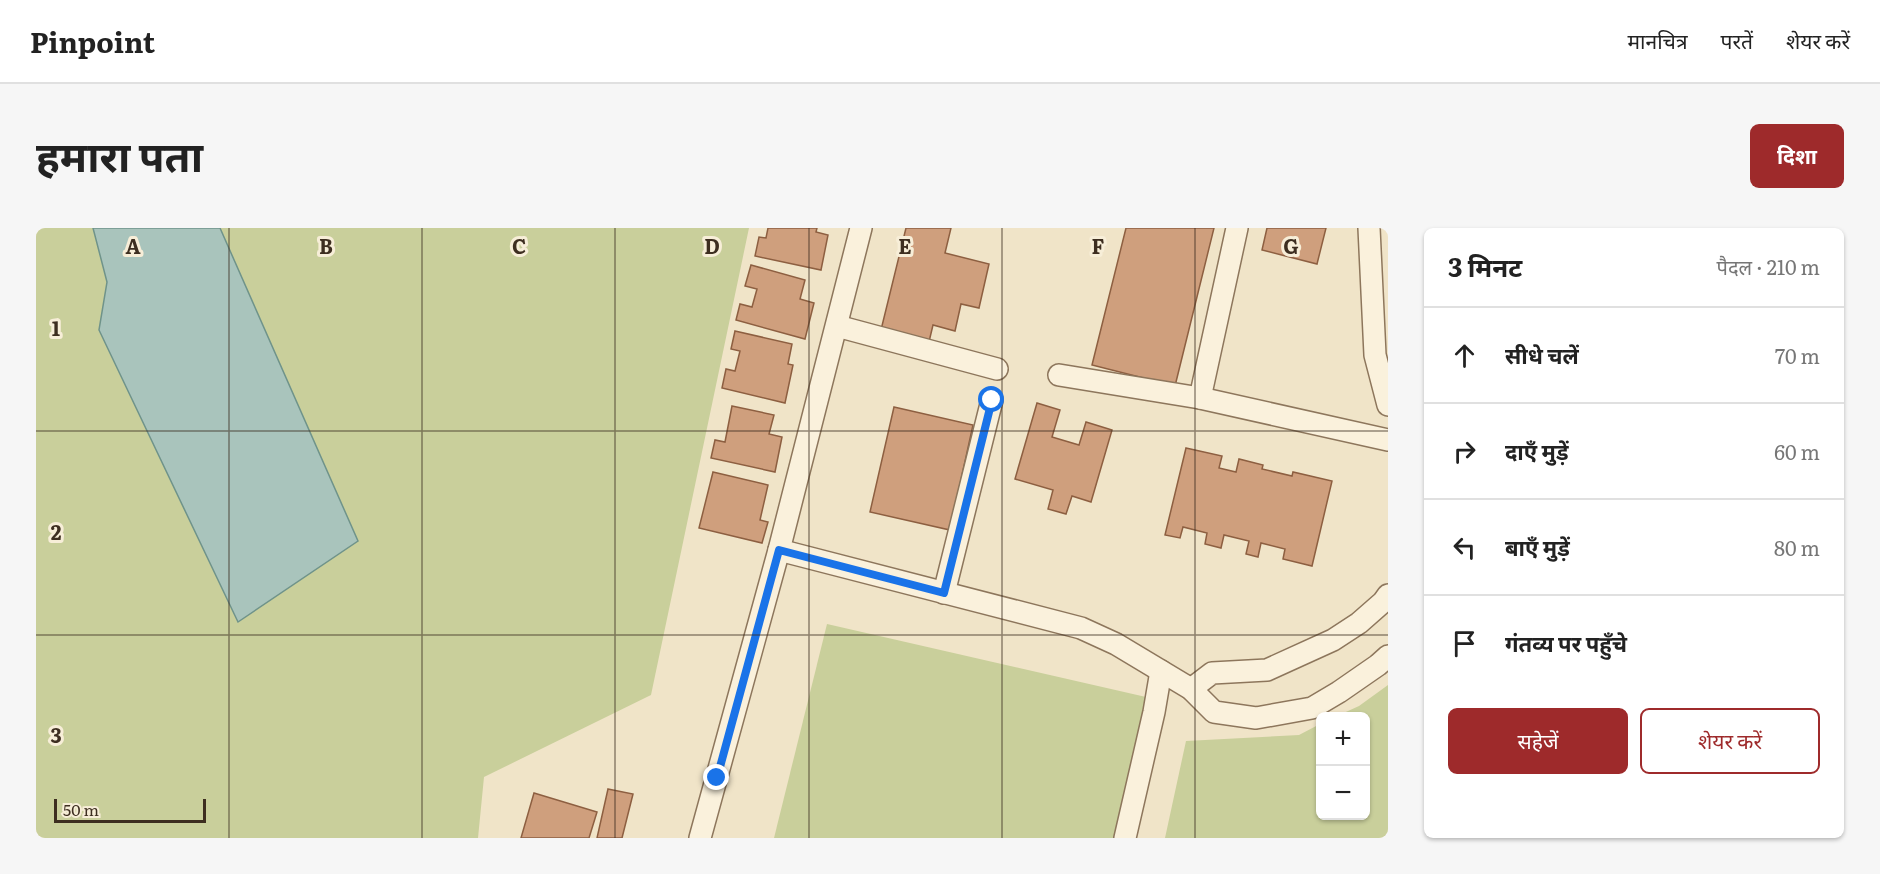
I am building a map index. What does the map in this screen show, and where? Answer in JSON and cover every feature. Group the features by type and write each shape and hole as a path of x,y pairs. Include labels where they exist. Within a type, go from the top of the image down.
{"street":[{"path":"700,838 779,550 861,228"},
{"path":"1200,398 1237,228"},
{"path":"1369,228 1375,355 1388,405"},
{"path":"837,326 997,369"},
{"path":"1059,375 1200,398 1388,440"},
{"path":"944,593 992,400"},
{"path":"779,550 1081,628 1116,644 1191,688 1214,712 1256,717 1312,708 1339,692 1388,656"},
{"path":"1191,688 1212,673 1266,670 1333,640 1359,623 1388,595"},
{"path":"1125,838 1154,712 1161,670"}],"green space":[{"path":"36,228 749,228 651,695 484,777 478,838 36,838"},
{"path":"827,624 1146,697 1116,838 774,838"},
{"path":"1388,685 1388,838 1165,838 1186,741 1299,735 1316,726 1316,820 1370,820 1370,712 1346,712 1359,706"}],"water":[{"path":"93,228 220,228 358,541 238,622 99,330 107,282"}],"building":[{"path":"768,228 817,228 816,232 828,235 821,270 755,256 759,237 766,238"},
{"path":"906,228 951,228 945,253 989,264 979,308 961,304 955,331 933,325 928,346 880,334"},
{"path":"1126,228 1214,228 1175,386 1092,365"},
{"path":"1267,228 1326,228 1317,264 1262,250"},
{"path":"751,265 805,280 800,299 814,303 805,339 736,320 740,304 752,307 757,289 745,286"},
{"path":"735,331 792,344 788,364 793,365 785,403 722,388 726,369 735,371 740,351 731,349"},
{"path":"1037,403 1060,410 1052,437 1079,445 1086,422 1112,430 1091,502 1072,496 1066,514 1048,509 1053,490 1015,479"},
{"path":"732,406 774,415 769,434 782,437 775,472 711,458 715,440 725,442"},
{"path":"894,407 973,425 950,530 870,512"},
{"path":"1186,448 1222,456 1219,468 1236,472 1239,459 1263,465 1262,469 1292,476 1293,472 1332,481 1312,566 1283,559 1285,549 1261,543 1258,557 1246,554 1249,541 1224,535 1221,548 1205,544 1207,533 1183,527 1180,538 1165,535"},
{"path":"713,472 768,485 760,520 768,522 762,543 699,528"},
{"path":"608,789 633,794 622,838 597,838"},
{"path":"534,793 597,812 589,838 521,838"}],"route":[{"path":"717,778 779,550 944,593 992,400"}]}
